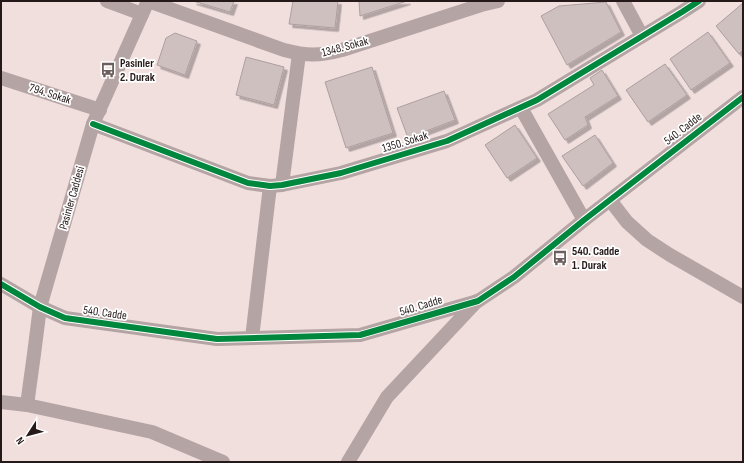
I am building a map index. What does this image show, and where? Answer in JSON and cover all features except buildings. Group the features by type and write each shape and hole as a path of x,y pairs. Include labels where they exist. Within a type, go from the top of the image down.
{"street":[{"name":"1348. Sokak","path":"107,1 146,5 299,54 324,54 342,50 481,3 498,1"},
{"path":"623,1 642,36"},
{"name":"1350. Sokak","path":"93,124 248,184 276,186 341,173 447,141 521,108 537,100 699,1"},
{"name":"Pasinler Caddesi","path":"27,405 40,307 93,124 146,5"},
{"path":"252,338 299,54"},
{"name":"794. Sokak","path":"1,78 100,110"},
{"name":"540. Cadde","path":"1,284 40,307 65,318 217,340 360,335 478,300 514,277 584,220 743,97"},
{"path":"521,108 584,220"},
{"path":"610,200 627,222 647,240 743,297"},
{"path":"348,462 387,397 478,300"},
{"path":"1,402 27,405 152,432 223,462"}],"cycle path":[{"path":"93,124 248,183 270,186 282,185 341,173 447,141 537,100 699,1"},
{"path":"1,284 40,307 65,318 217,339 360,335 478,301 514,277 584,220 743,97"}],"place":[{"name":"Pasinler 2. Durak","path":"108,70"},
{"name":"540. Cadde 1. Durak","path":"560,258"}]}
